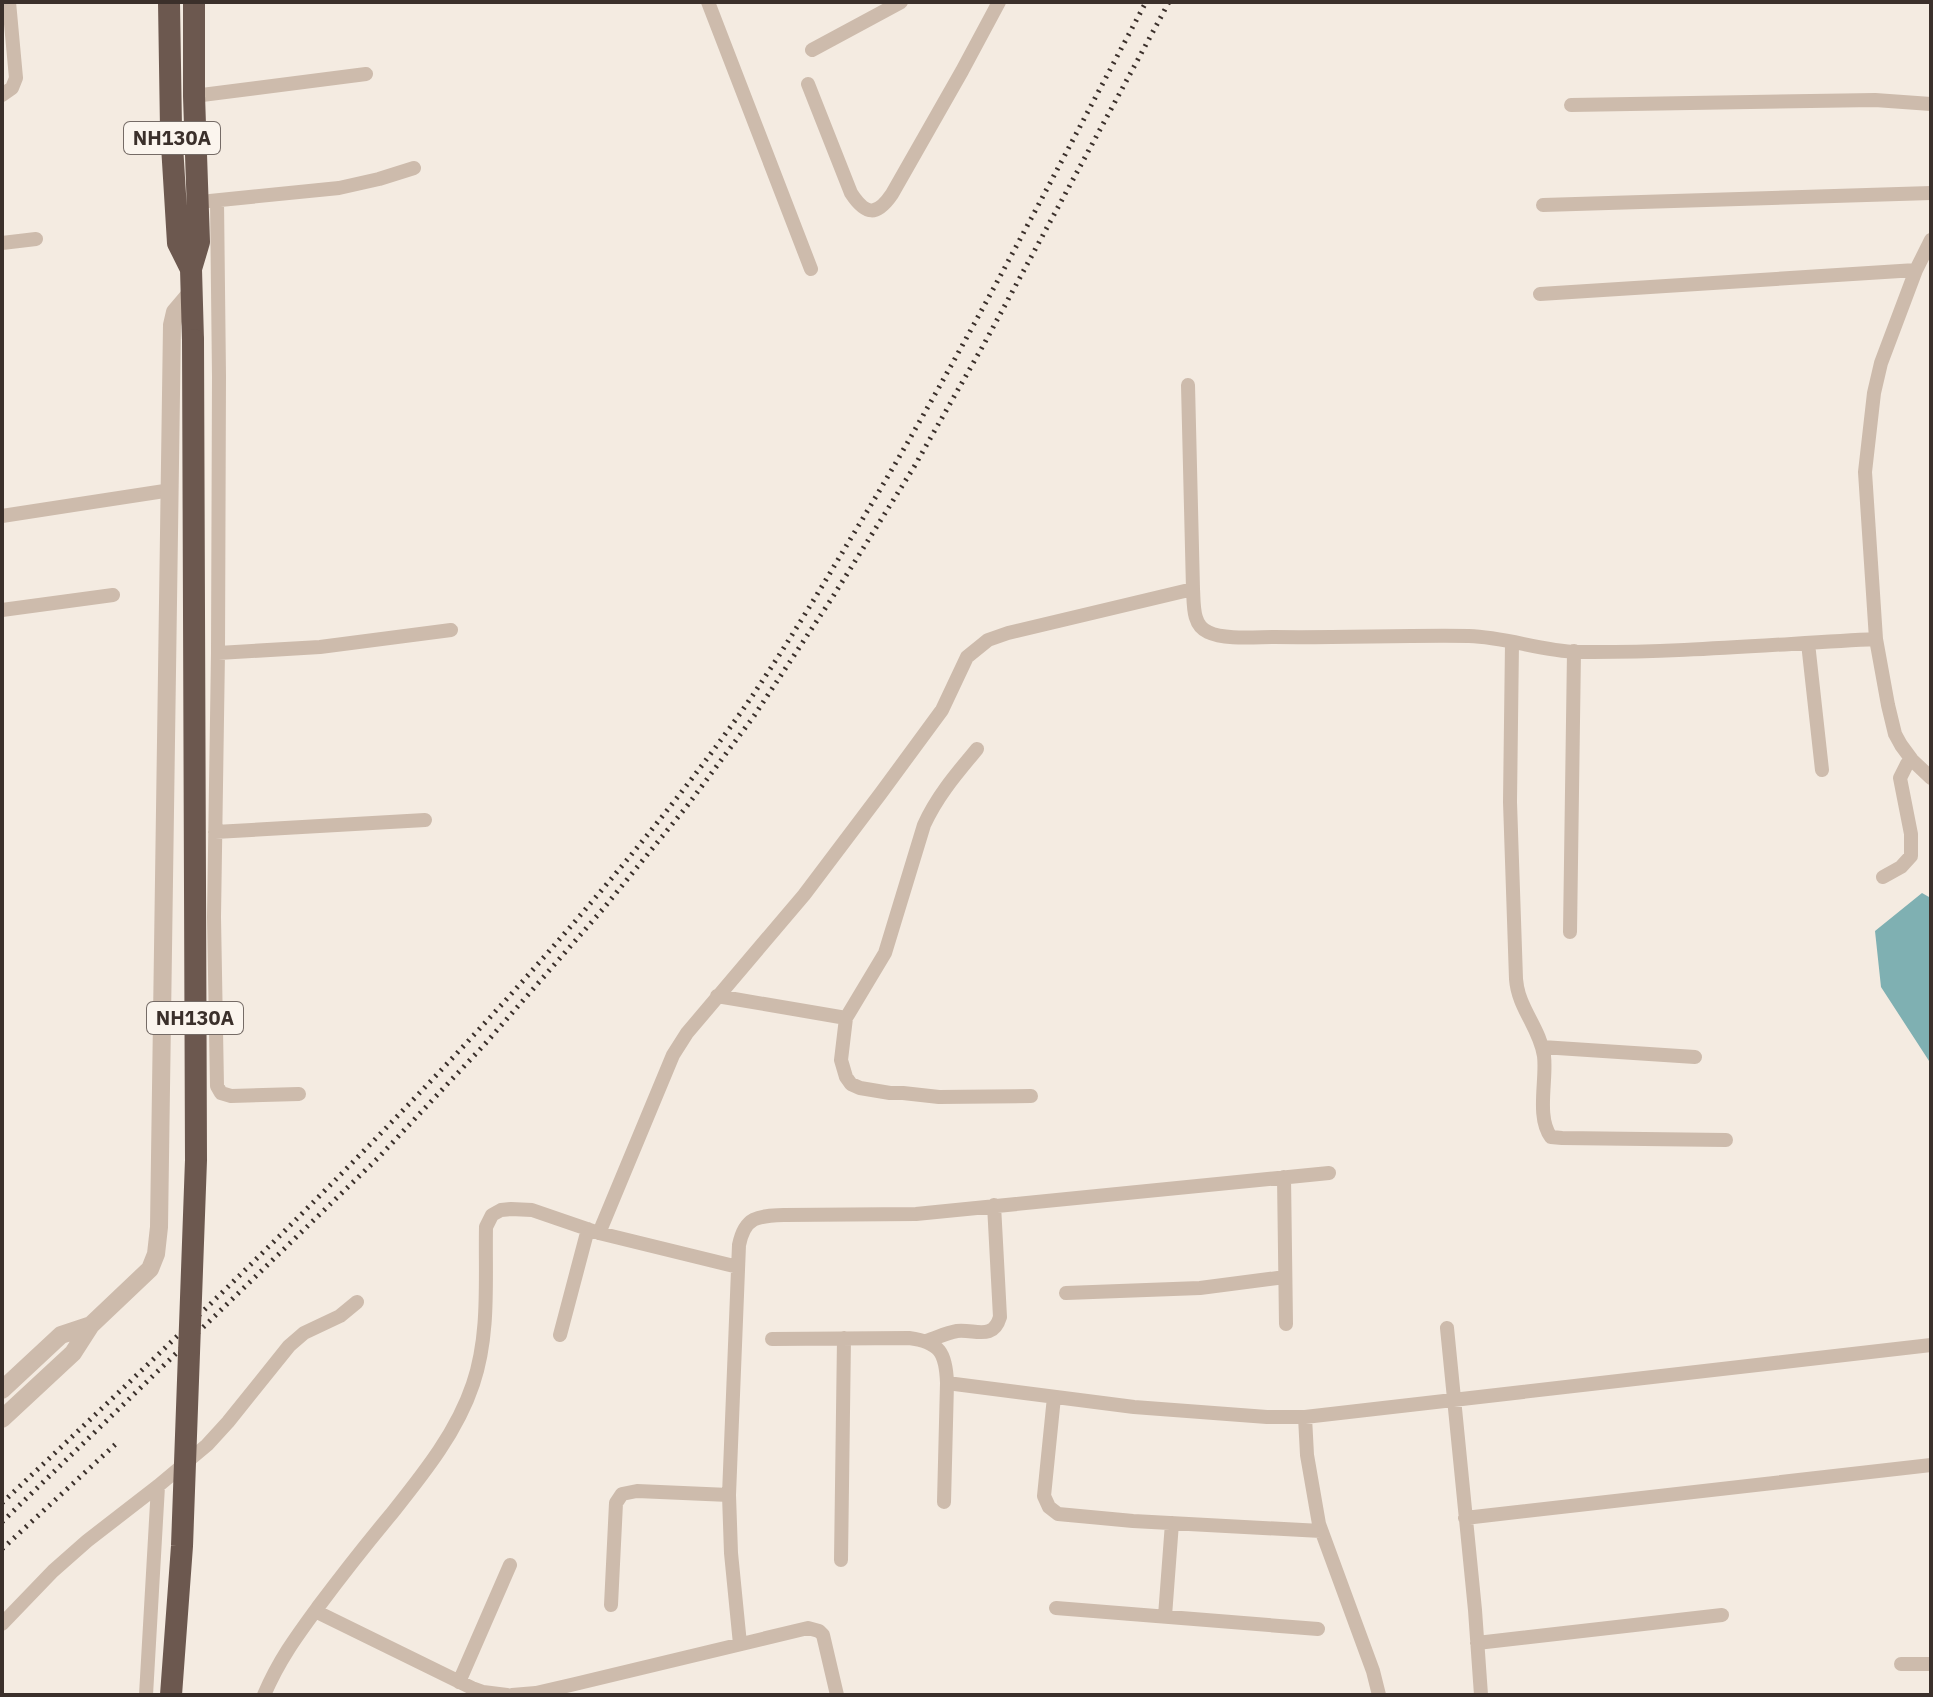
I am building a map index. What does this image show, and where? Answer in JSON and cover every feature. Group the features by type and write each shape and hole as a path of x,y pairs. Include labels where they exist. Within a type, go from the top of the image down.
{"highway":[{"name":"NH130A","path":"169,2 171,129 178,243 192,281"},
{"name":"NH130A","path":"171,1695 182,1546 196,1160 192,281 207,201 194,96 194,2"}],"street":[{"path":"2,95 12,88 16,78 9,2"},
{"path":"708,2 811,269"},
{"path":"812,50 901,2"},
{"path":"808,84 851,193 867,210 879,209 892,194 999,2"},
{"path":"194,96 366,74"},
{"path":"1571,105 1875,100 1931,104"},
{"path":"299,1094 231,1096 221,1093 217,1086 214,917 219,376 207,201 339,188 414,168"},
{"path":"1543,205 1931,193"},
{"path":"2,243 36,239"},
{"path":"1931,240 1916,270 1881,363 1874,393 1865,472 1876,639 1893,726 1901,745 1931,778"},
{"path":"1540,294 1916,270"},
{"path":"2,1419 73,1353 91,1325 150,1269 156,1254 159,1227 172,325 175,312 192,281"},
{"path":"1188,385 1196,621 1212,634 1343,638 1471,636 1574,651 1662,650 1876,639"},
{"path":"2,516 171,490"},
{"path":"560,1335 594,1231 673,1055 717,996 804,895 881,793 942,710 967,657 988,640 1008,633 1193,589"},
{"path":"2,610 113,595"},
{"path":"218,653 320,647 451,630"},
{"path":"1512,643 1510,802 1517,988 1542,1047 1545,1127 1551,1137 1562,1138 1726,1140"},
{"path":"1808,643 1822,770"},
{"path":"1570,932 1574,651"},
{"path":"977,749 936,799 930,811 885,953 846,1018 841,1060 851,1084 877,1091 939,1097 1031,1096"},
{"path":"1883,877 1901,867 1911,856 1911,834 1900,778 1912,760"},
{"path":"215,832 425,820"},
{"path":"717,996 846,1018"},
{"path":"1542,1047 1695,1057"},
{"path":"740,1644 729,1495 739,1245 743,1229 751,1220 785,1215 916,1214 1329,1173"},
{"path":"1284,1177 1286,1324"},
{"path":"926,1341 960,1331 988,1332 997,1326 1000,1317 994,1205"},
{"path":"264,1695 283,1655 350,1564 421,1477 466,1402 482,1347 486,1227 492,1215 501,1210 523,1209 594,1231 738,1267"},
{"path":"1066,1293 1200,1288 1285,1277"},
{"path":"2,1624 75,1551 207,1445 289,1346 304,1333 340,1316 357,1302"},
{"path":"2,1390 61,1335 91,1325"},
{"path":"1447,1328 1481,1695"},
{"path":"841,1560 844,1338"},
{"path":"772,1339 909,1338 926,1341 936,1347 943,1356 947,1383 944,1502"},
{"path":"947,1383 1134,1407 1305,1417 1931,1345"},
{"path":"1054,1397 1044,1496 1053,1511 1064,1516 1321,1531"},
{"path":"1305,1417 1307,1455 1321,1531 1379,1695"},
{"path":"1465,1518 1931,1465"},
{"path":"146,1695 158,1486"},
{"path":"611,1605 616,1503 622,1494 637,1491 729,1495"},
{"path":"1165,1616 1172,1523"},
{"path":"459,1682 510,1565"},
{"path":"1056,1608 1318,1629"},
{"path":"315,1611 459,1682 483,1692 510,1695 549,1690 808,1628 819,1631 826,1641 837,1695"},
{"path":"1477,1643 1722,1615"},
{"path":"1901,1664 1931,1664"}],"water":[{"path":"1922,893 1931,896 1931,1064 1881,987 1875,931"}],"railway":[{"path":"2,1503 202,1313 397,1117 551,949 692,779 772,666 890,472 1002,272 1146,2"},
{"path":"2,1522 379,1157 485,1044 603,909 687,806 754,716 914,467 1169,2"},
{"path":"2,1549 119,1441"}]}
